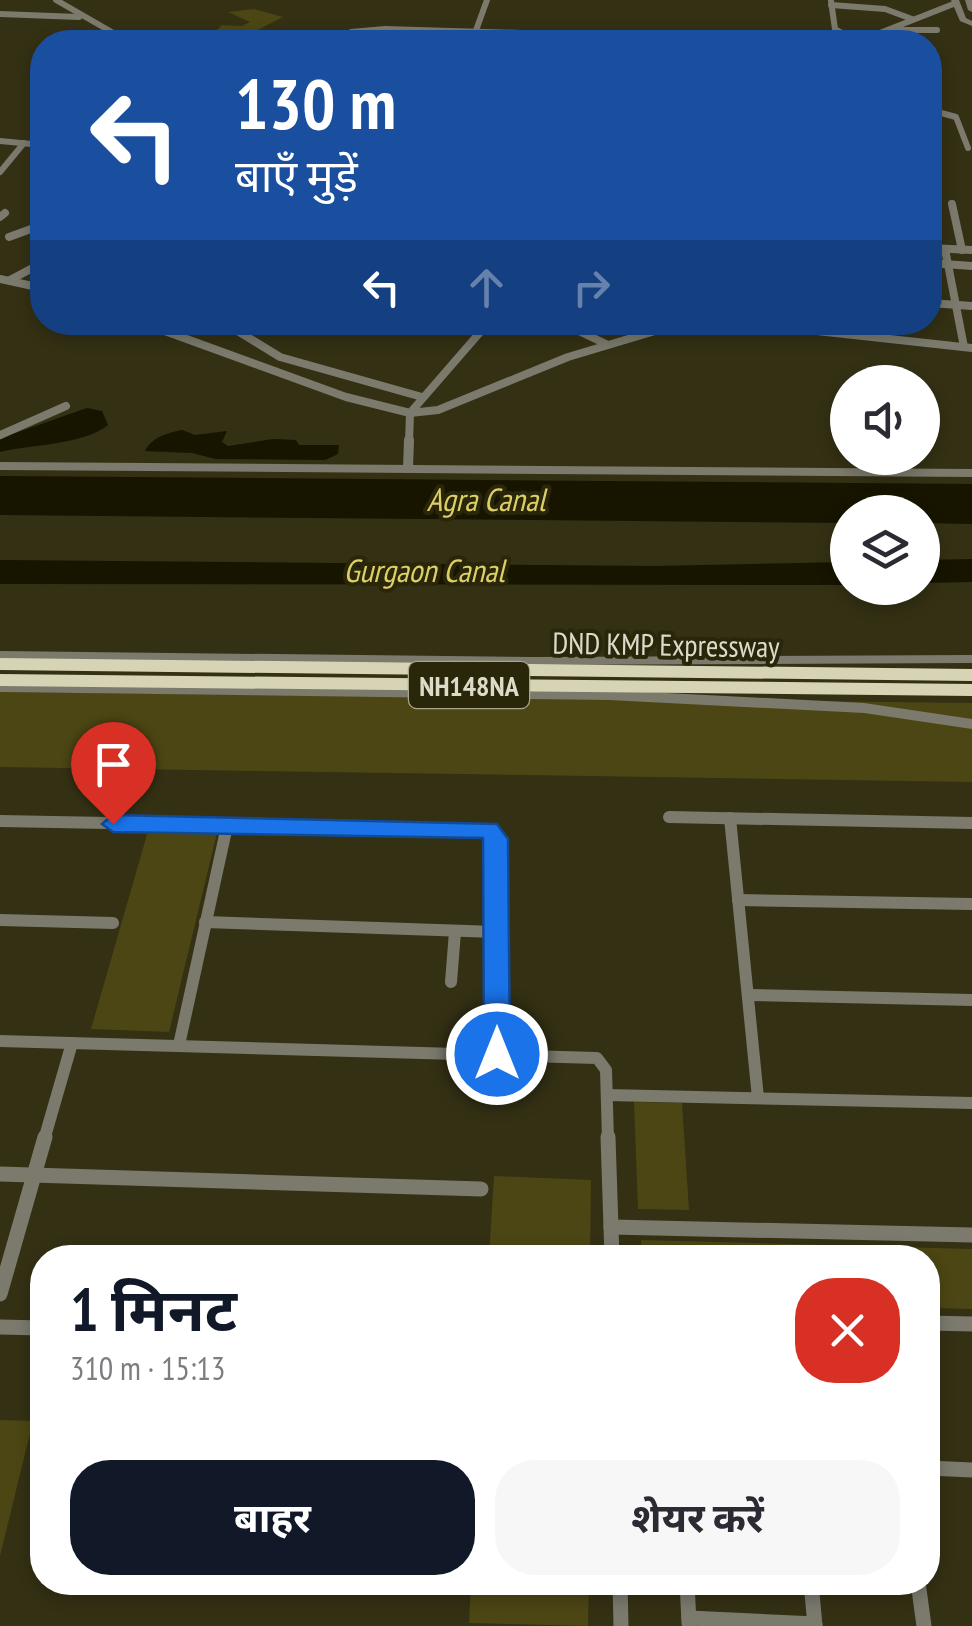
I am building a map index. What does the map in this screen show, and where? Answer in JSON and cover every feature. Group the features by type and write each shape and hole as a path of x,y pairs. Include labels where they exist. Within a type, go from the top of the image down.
{"highway":[{"name":"DND KMP Expressway","path":"0,664 935,682 972,690"},
{"name":"DND KMP Expressway","path":"0,680 935,682 972,675"}],"street":[{"path":"56,0 106,30"},
{"path":"476,30 487,0"},
{"path":"969,0 972,10"},
{"path":"883,30 956,2 964,19 972,24"},
{"path":"837,30 831,3 884,9 912,19"},
{"path":"0,14 84,18"},
{"path":"374,30 414,30"},
{"path":"883,30 938,30"},
{"path":"942,113 956,117 968,148"},
{"path":"0,141 30,143"},
{"path":"0,172 24,143"},
{"path":"942,249 967,250 952,204"},
{"path":"9,237 30,229"},
{"path":"843,335 968,348 954,304 945,249"},
{"path":"942,265 972,266"},
{"path":"5,280 30,268"},
{"path":"5,280 30,285"},
{"path":"942,304 972,306"},
{"path":"172,335 346,398 410,413 438,410 471,394 638,335"},
{"path":"245,335 280,357 422,397"},
{"path":"408,468 410,413 479,335"},
{"path":"587,335 606,344"},
{"path":"0,435 66,406"},
{"path":"0,466 972,472"},
{"path":"0,655 551,661 972,659"},
{"path":"0,688 609,695 864,708 972,724"},
{"path":"669,817 972,823"},
{"path":"730,818 758,1098"},
{"path":"0,821 489,830 496,839 497,1054"},
{"path":"179,1046 227,826"},
{"path":"738,900 972,904"},
{"path":"0,920 113,923"},
{"path":"205,922 496,932"},
{"path":"451,982 455,932"},
{"path":"748,996 972,1000"},
{"path":"0,1041 598,1058 606,1070 612,1245"},
{"path":"0,1294 72,1043"},
{"path":"607,1094 972,1103"},
{"path":"0,1174 481,1189"},
{"path":"611,1226 972,1234"},
{"path":"940,1323 972,1324"},
{"path":"0,1327 30,1328"},
{"path":"940,1469 972,1470"},
{"path":"620,1595 621,1626"},
{"path":"687,1595 689,1622 815,1625 812,1595"},
{"path":"920,1595 924,1626"}],"shaded area":[{"path":"254,9 283,17 258,30 217,30 222,25 242,26 250,22 228,12"},
{"path":"0,692 972,703 972,782 0,767"},
{"path":"148,831 217,833 169,1032 91,1029"},
{"path":"634,1102 682,1103 689,1210 638,1209"},
{"path":"494,1176 591,1180 590,1245 490,1245"},
{"path":"641,1240 825,1245 641,1245"},
{"path":"940,1248 972,1249 972,1309 940,1308"},
{"path":"0,1420 30,1421 30,1433 0,1556"},
{"path":"470,1595 589,1595 588,1626 469,1623"}],"water":[{"path":"87,408 102,411 108,425 85,437 0,452 0,440"},
{"path":"182,430 195,435 227,431 222,442 228,446 273,439 296,440 299,445 339,445 338,454 325,460 216,459 192,453 145,451 156,439"},
{"name":"Agra Canal","path":"0,476 972,484 972,524 940,523 940,495 830,495 830,523 0,515"},
{"path":"972,559 972,582 940,583 940,560"},
{"name":"Gurgaon Canal","path":"0,560 655,566 830,562 830,585 0,584"}],"route":[{"path":"113,824 489,830 496,839 497,1054"}]}
